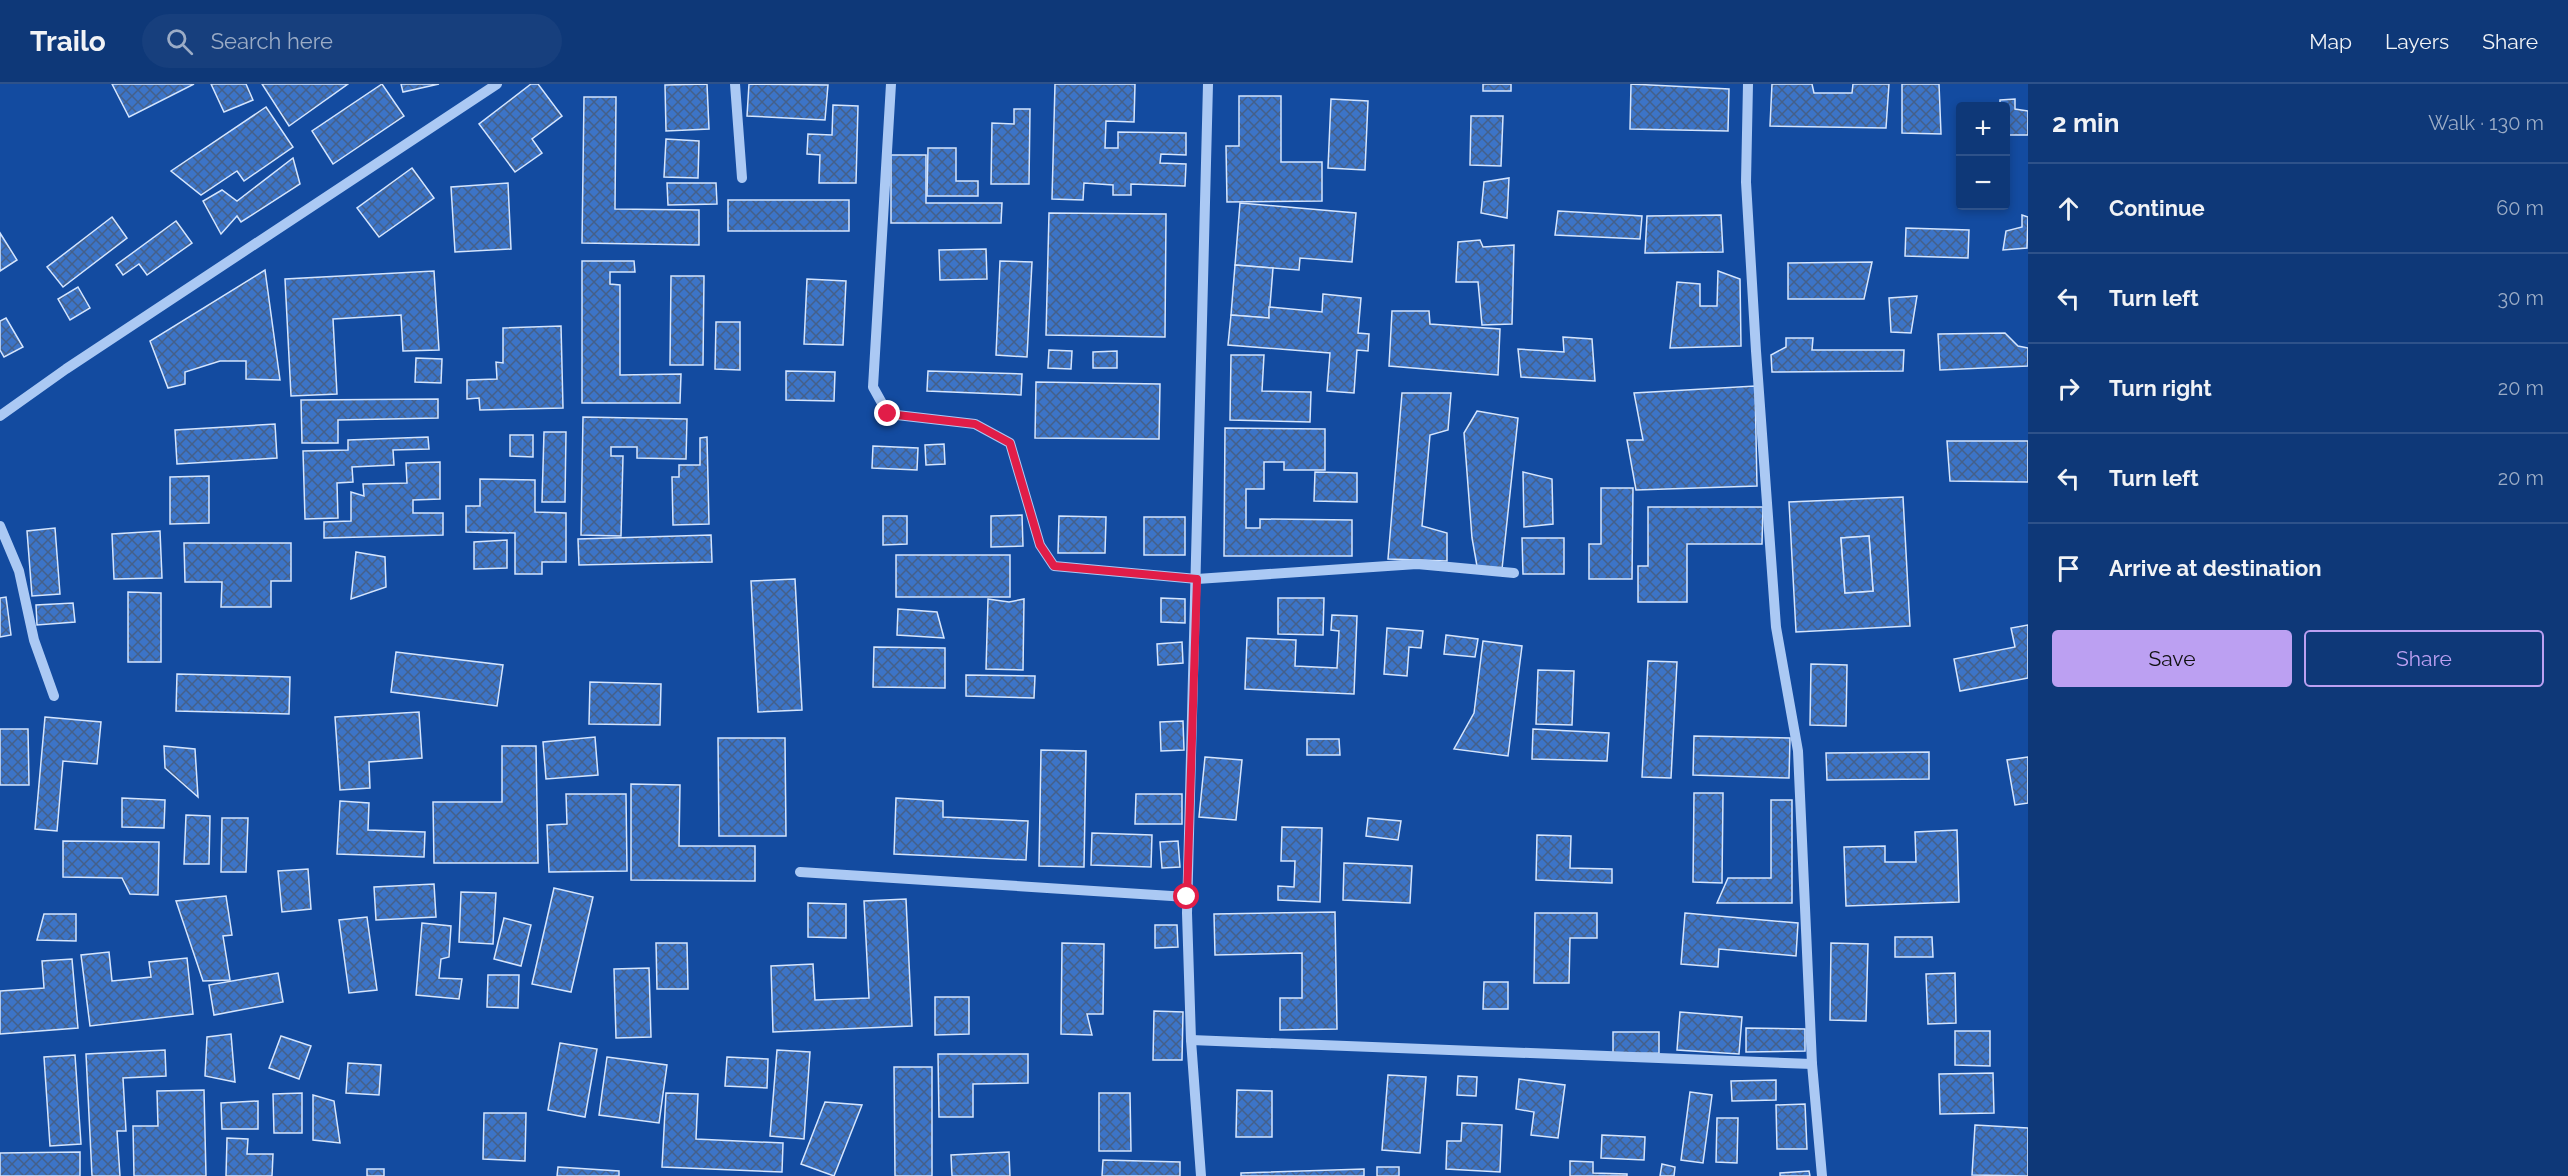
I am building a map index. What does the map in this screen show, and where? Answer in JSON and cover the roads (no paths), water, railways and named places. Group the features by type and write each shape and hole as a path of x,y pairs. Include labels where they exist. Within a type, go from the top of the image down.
{"street":[{"path":"0,416 66,369 497,84"},
{"path":"735,84 742,178"},
{"path":"891,84 873,387 888,414 975,424 1010,443 1040,545 1054,566 1197,579 1418,564 1514,573"},
{"path":"1201,1176 1191,1040 1187,897 1208,84"},
{"path":"1748,84 1746,182 1756,351 1776,627 1798,751 1812,1064 1822,1176"},
{"path":"0,526 19,571 34,640 54,696"},
{"path":"800,872 1187,897"},
{"path":"1191,1040 1812,1064"}]}
